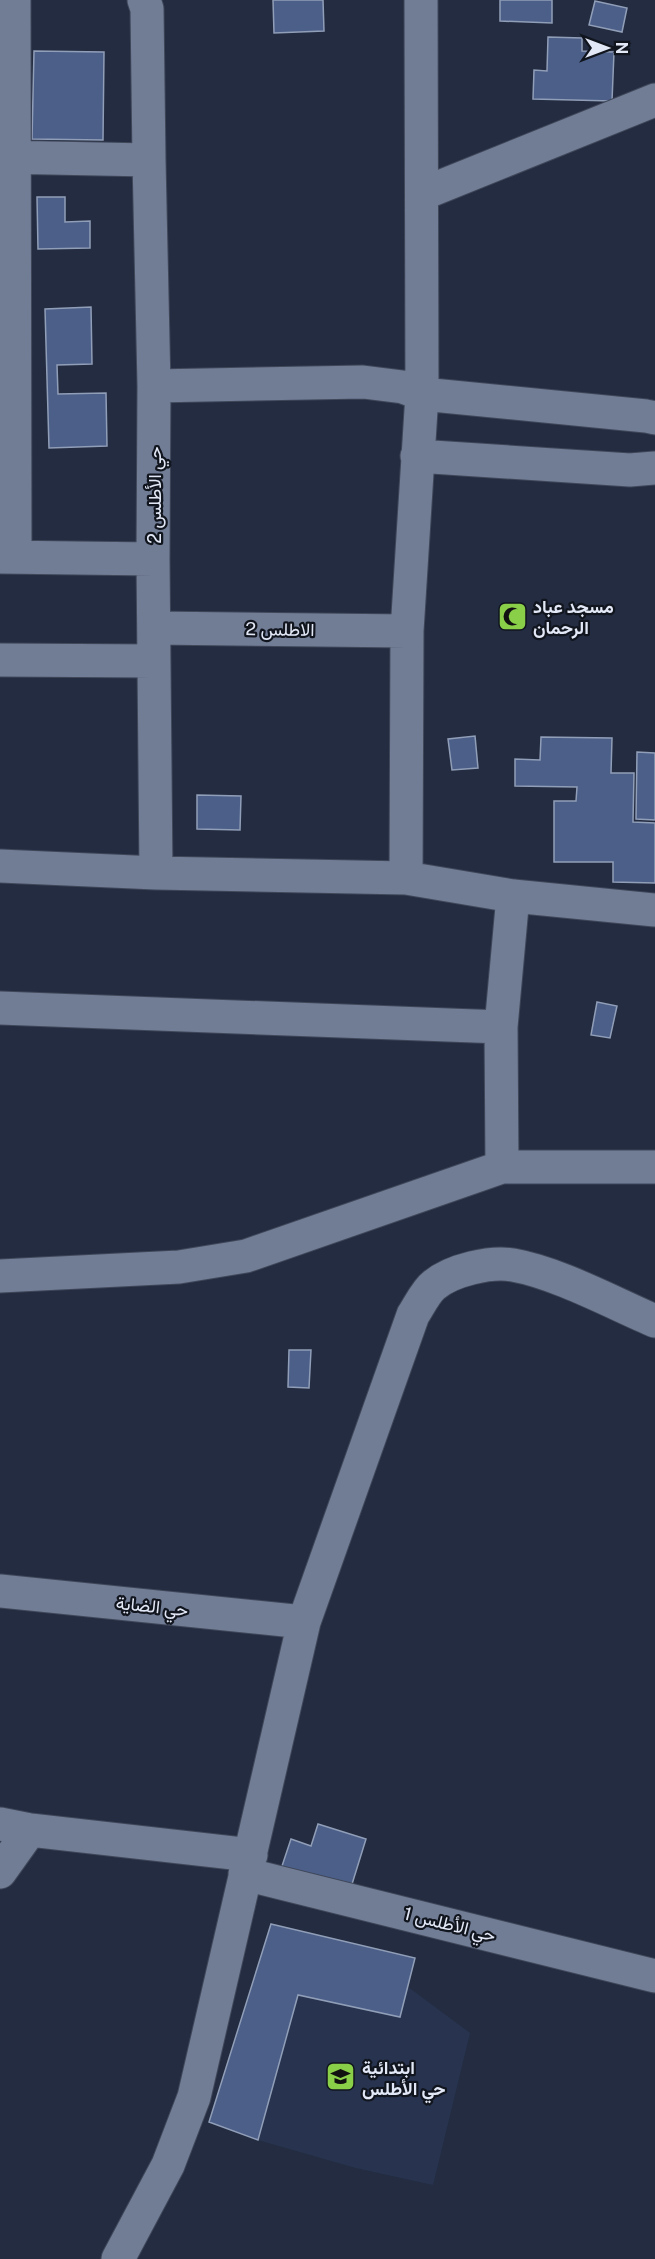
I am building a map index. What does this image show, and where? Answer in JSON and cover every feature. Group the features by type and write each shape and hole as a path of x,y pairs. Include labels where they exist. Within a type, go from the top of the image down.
{"street":[{"path":"15,0 7,156 8,557 153,559"},
{"name":"حي الأطلس 2","path":"144,0 147,9 154,386 156,873"},
{"path":"406,878 407,631 422,394 421,0"},
{"path":"422,195 655,100"},
{"path":"7,156 149,160"},
{"path":"154,386 363,382 403,387 422,394 557,406 655,418"},
{"path":"417,456 630,470 655,468"},
{"name":"الاطلس 2","path":"154,628 407,631"},
{"path":"0,660 154,661"},
{"path":"0,866 156,873 406,878 513,896 655,910"},
{"path":"502,1167 501,1027 513,896"},
{"path":"0,1008 501,1027"},
{"path":"0,1276 179,1267 246,1256 502,1167 655,1167"},
{"path":"118,2259 168,2164 194,2097 304,1623 413,1315 433,1285 452,1275 476,1267 512,1264 548,1274 655,1321"},
{"name":"حي الضاية","path":"0,1591 304,1623"},
{"path":"0,1872 15,1827 248,1865"},
{"name":"حي الأطلس 1","path":"248,1865 655,1976"}],"shaded area":[{"name":"ابتدائية حي الأطلس","path":"271,1924 415,1958 408,1987 470,2033 433,2185 356,2168 258,2140 209,2122"}],"building":[{"path":"273,0 323,0 324,31 274,33"},
{"path":"500,0 552,0 552,23 500,21"},
{"path":"595,1 627,8 622,32 589,25"},
{"path":"548,37 582,38 582,51 614,52 612,101 533,99 534,70 547,71"},
{"path":"34,51 104,52 103,140 32,139"},
{"path":"37,197 65,197 65,222 90,221 90,248 38,249"},
{"path":"91,307 92,364 57,365 58,394 106,393 107,446 49,448 45,309"},
{"path":"475,736 478,768 452,770 448,739"},
{"path":"541,737 612,738 611,773 634,773 633,822 655,823 655,883 613,882 613,862 554,862 554,801 576,801 577,787 515,786 515,759 540,760"},
{"path":"637,752 655,753 655,820 636,819"},
{"path":"197,795 241,796 240,830 197,829"},
{"path":"597,1002 617,1006 610,1038 591,1035"},
{"path":"289,1350 311,1350 309,1388 288,1387"},
{"path":"318,1824 366,1839 348,1897 279,1875 291,1839 311,1846"},
{"path":"271,1924 415,1958 400,2017 298,1995 258,2140 209,2122"}],"place":[{"name":"مسجد عباد الرحمان","path":"512,616"},
{"name":"ابتدائية حي الأطلس","path":"341,2077"}]}
